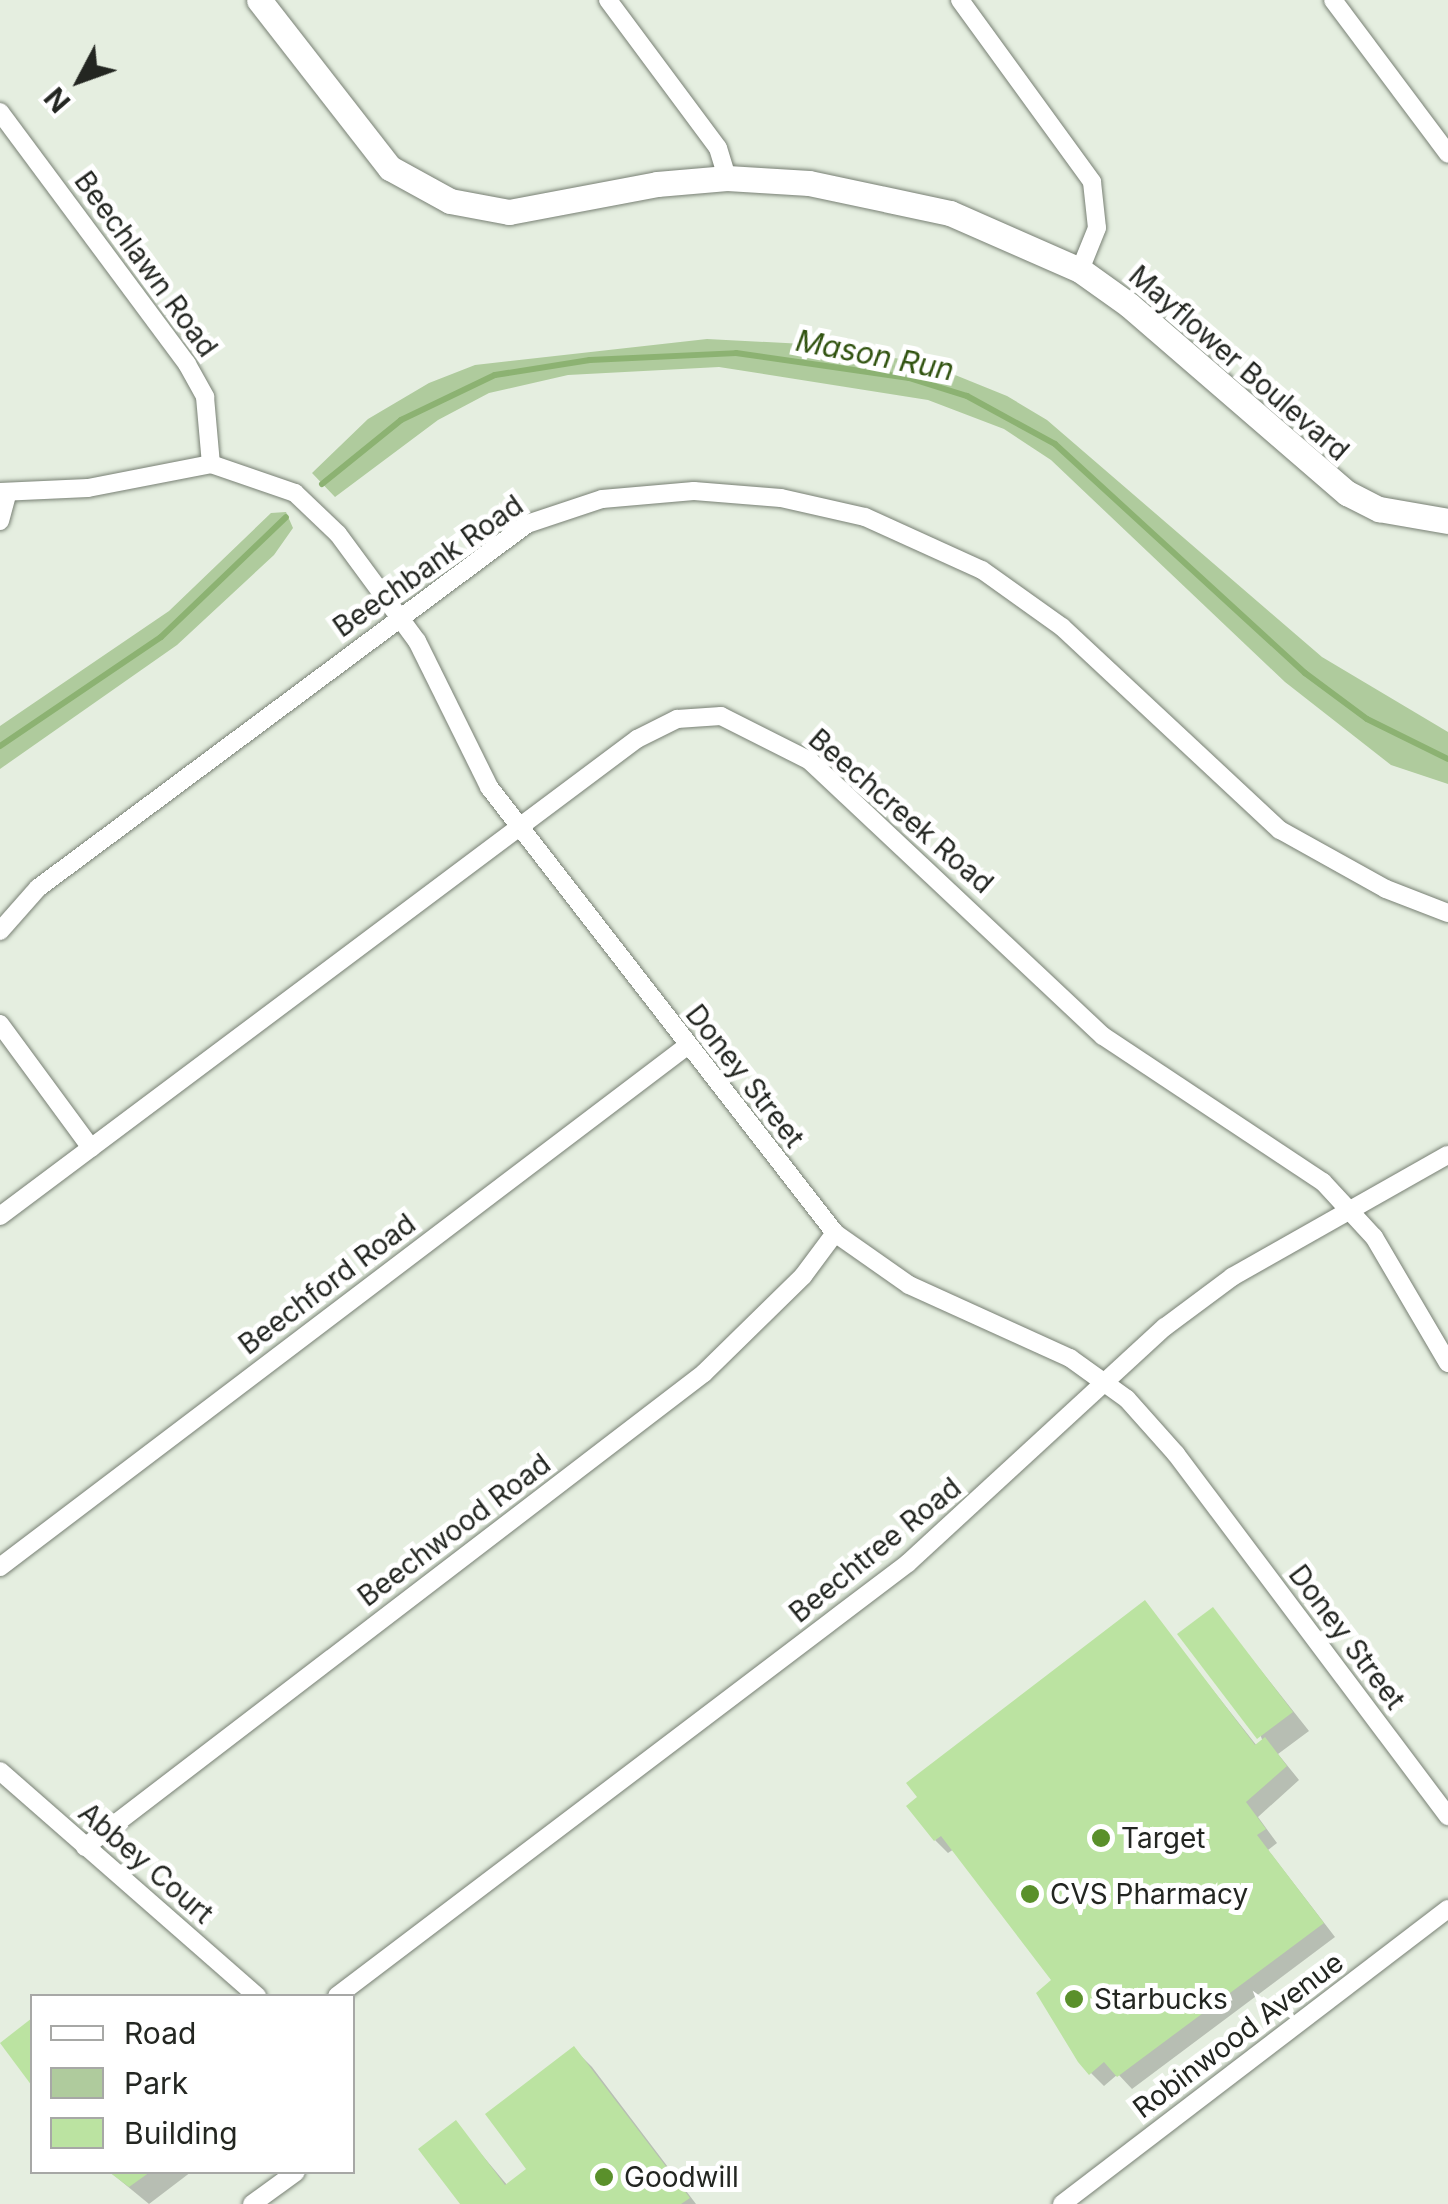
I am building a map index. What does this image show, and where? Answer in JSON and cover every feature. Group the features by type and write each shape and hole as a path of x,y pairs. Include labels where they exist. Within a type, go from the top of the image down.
{"street":[{"name":"Mayflower Boulevard","path":"259,0 390,168 450,201 508,212 657,184 728,178 884,196 950,214 1080,270 1184,349 1322,478 1379,509 1448,521"},
{"path":"608,0 718,148 728,178"},
{"path":"960,0 1092,182 1097,228 1080,270"},
{"path":"1333,0 1448,154"},
{"name":"Beechlawn Road","path":"0,112 187,364 206,397 210,464"},
{"name":"Doney Street","path":"4,494 210,464 242,470 295,494 338,534 400,618 488,788 836,1234 909,1285 1104,1380 1176,1454 1448,1816"},
{"name":"Beechbank Road","path":"0,931 38,888 527,524 602,499 737,493 865,518 982,570 1062,627 1280,830 1386,890 1448,913"},
{"path":"0,521 4,494"},
{"name":"Beechcreek Road","path":"0,1216 656,727 698,715 744,724 810,761 889,829 1103,1036 1278,1146 1352,1208 1419,1304 1448,1363"},
{"path":"0,1024 90,1148"},
{"name":"Beechford Road","path":"0,1567 687,1046"},
{"name":"Beechtree Road","path":"340,1994 908,1563 1104,1380 1232,1278 1448,1155"},
{"name":"Beechwood Road","path":"85,1847 704,1374 790,1289 836,1234"},
{"name":"Abbey Court","path":"0,1771 255,1994"},
{"name":"Robinwood Avenue","path":"1062,2204 1448,1910"},
{"path":"252,2204 293,2174"}],"green space":[{"path":"707,339 823,345 928,364 1007,396 1047,420 1322,657 1448,732 1448,784 1391,765 1285,682 1051,460 1004,429 928,400 719,367 568,375 489,393 438,420 335,497 312,473 368,419 429,383 475,365"},
{"path":"286,512 293,528 274,555 177,645 0,769 0,726 169,611 271,513"}],"building":[{"name":"Target","path":"1145,1600 1255,1745 1265,1737 1287,1766 1246,1802 1266,1829 1257,1835 1324,1923 1117,2077 1104,2062 1089,2075 1036,1993 1051,1980 941,1836 934,1841 906,1806 917,1797 906,1783"},
{"path":"1213,1607 1293,1712 1257,1739 1177,1634"},
{"path":"30,2020 30,2083 0,2043"},
{"path":"574,2046 690,2198 681,2204 460,2204 418,2149 456,2120 505,2185 526,2169 485,2114"},
{"path":"112,2174 147,2174 129,2187"}],"waterway":[{"name":"Mason Run","path":"322,484 401,420 495,375 590,360 736,353 909,378 967,396 1055,444 1305,673 1367,719 1448,759"},
{"name":"Mason Run","path":"0,746 161,637 286,517"}],"place":[{"name":"Target","path":"1101,1838"},
{"name":"CVS Pharmacy","path":"1030,1894"},
{"name":"Starbucks","path":"1074,1999"},
{"name":"Goodwill","path":"604,2177"}]}
